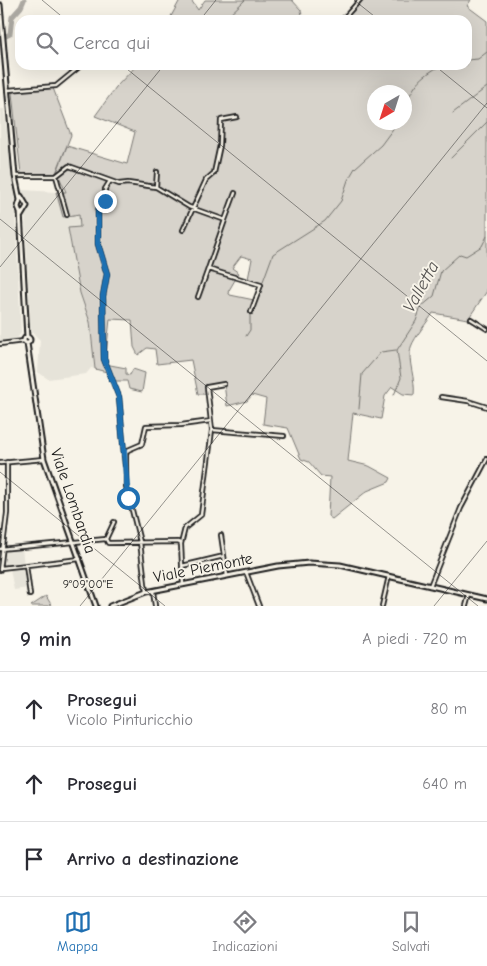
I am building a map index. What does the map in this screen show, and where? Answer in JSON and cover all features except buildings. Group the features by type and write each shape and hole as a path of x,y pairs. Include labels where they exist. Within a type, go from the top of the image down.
{"main road":[{"path":"0,5 15,176 21,202 18,207 22,210 27,206 21,202"},
{"name":"Viale Lombardia","path":"22,210 20,219 27,337 30,340 26,342 44,459 96,606"},
{"name":"Viale Piemonte","path":"110,606 146,592 246,572 303,563 340,565 487,599"}],"street":[{"path":"346,15 360,0"},
{"path":"8,90 56,86 76,70"},
{"path":"184,230 206,180 214,173 220,145 221,120 237,117"},
{"path":"15,176 56,176 69,166 119,184 128,183 156,187 193,208 225,220"},
{"path":"156,187 157,172"},
{"path":"56,176 67,215"},
{"path":"110,181 105,189 105,201 98,212 98,244 107,274 103,296 104,359 119,397 126,486 140,542 146,592"},
{"path":"198,297 235,193"},
{"path":"208,268 262,285 251,312"},
{"path":"471,320 487,329"},
{"path":"0,344 26,342"},
{"path":"183,586 181,544 185,528 201,515 212,430 206,388 224,384"},
{"path":"441,398 468,401 487,407"},
{"path":"125,465 128,450 142,444 146,426 211,421"},
{"path":"212,430 284,436"},
{"path":"430,586 461,508 487,458"},
{"path":"0,463 44,459"},
{"path":"6,462 7,514 0,569 80,559"},
{"path":"106,539 114,522"},
{"path":"221,535 227,576"},
{"path":"106,539 108,543 169,541 181,544"},
{"path":"2,549 106,539"},
{"path":"182,566 224,556"},
{"path":"26,566 30,595"},
{"path":"246,572 258,599 259,606"},
{"path":"382,606 389,576"},
{"path":"153,592 156,606"},
{"path":"466,606 469,595"}],"shaded area":[{"path":"180,0 191,0 198,10 205,0 292,0 301,10 302,15 172,15"},
{"path":"356,0 471,0 467,6 487,21 487,291 468,319 433,313 418,334 410,352 414,395 403,394 392,387 385,396 381,419 353,413 348,461 369,466 391,478 389,482 367,491 332,519 328,516 330,477 321,476 309,462 301,459 288,428 263,424 266,399 252,395 247,401 227,406 224,384 205,385 206,394 198,394 191,360 157,364 155,349 147,348 138,355 134,347 132,320 110,319 105,364 126,368 126,374 130,375 133,369 145,373 142,392 129,389 127,381 113,381 107,372 95,369 90,322 80,293 68,228 80,227 79,214 63,217 56,192 66,192 57,172 67,146 127,164 135,132 95,116 116,87 132,70 472,70 472,15 346,15 346,13","holes":["241,256 252,259 248,279 260,286 254,300 230,295 228,292 239,273 232,268"]},
{"path":"53,88 71,135 56,173 47,176 21,174 12,93 16,90"},
{"path":"0,109 4,109 14,189 21,333 15,341 0,342"},
{"path":"22,190 56,192 63,217 79,213 80,227 68,229 80,293 90,322 95,369 91,368 86,374 48,379 38,372 40,340 30,330 25,213 29,203 23,198"},
{"path":"22,548 24,565 2,567 5,550"},
{"path":"25,568 28,588 14,590 10,569"},
{"path":"46,596 52,606 31,606"}],"waterway":[{"path":"0,39 10,34 12,17 21,7 24,0"},
{"path":"229,15 245,0"},
{"path":"472,60 478,59 487,52"},
{"path":"412,91 422,78 434,70"},
{"path":"453,113 487,87"},
{"path":"451,158 487,122"},
{"path":"262,284 273,254 325,221 341,201 348,180 355,168 381,145 392,130"},
{"name":"Valletta","path":"394,395 401,378 397,350 416,321 421,307 434,296 441,271 460,254 466,256 482,246 487,236"},
{"path":"246,336 250,330 250,314"},
{"path":"359,409 362,374 381,352 396,350"}],"route":[{"path":"105,201 100,206 98,212 100,231 98,244 107,274 103,296 104,359 105,364 111,371 119,397 119,417 122,430 128,498"}]}
